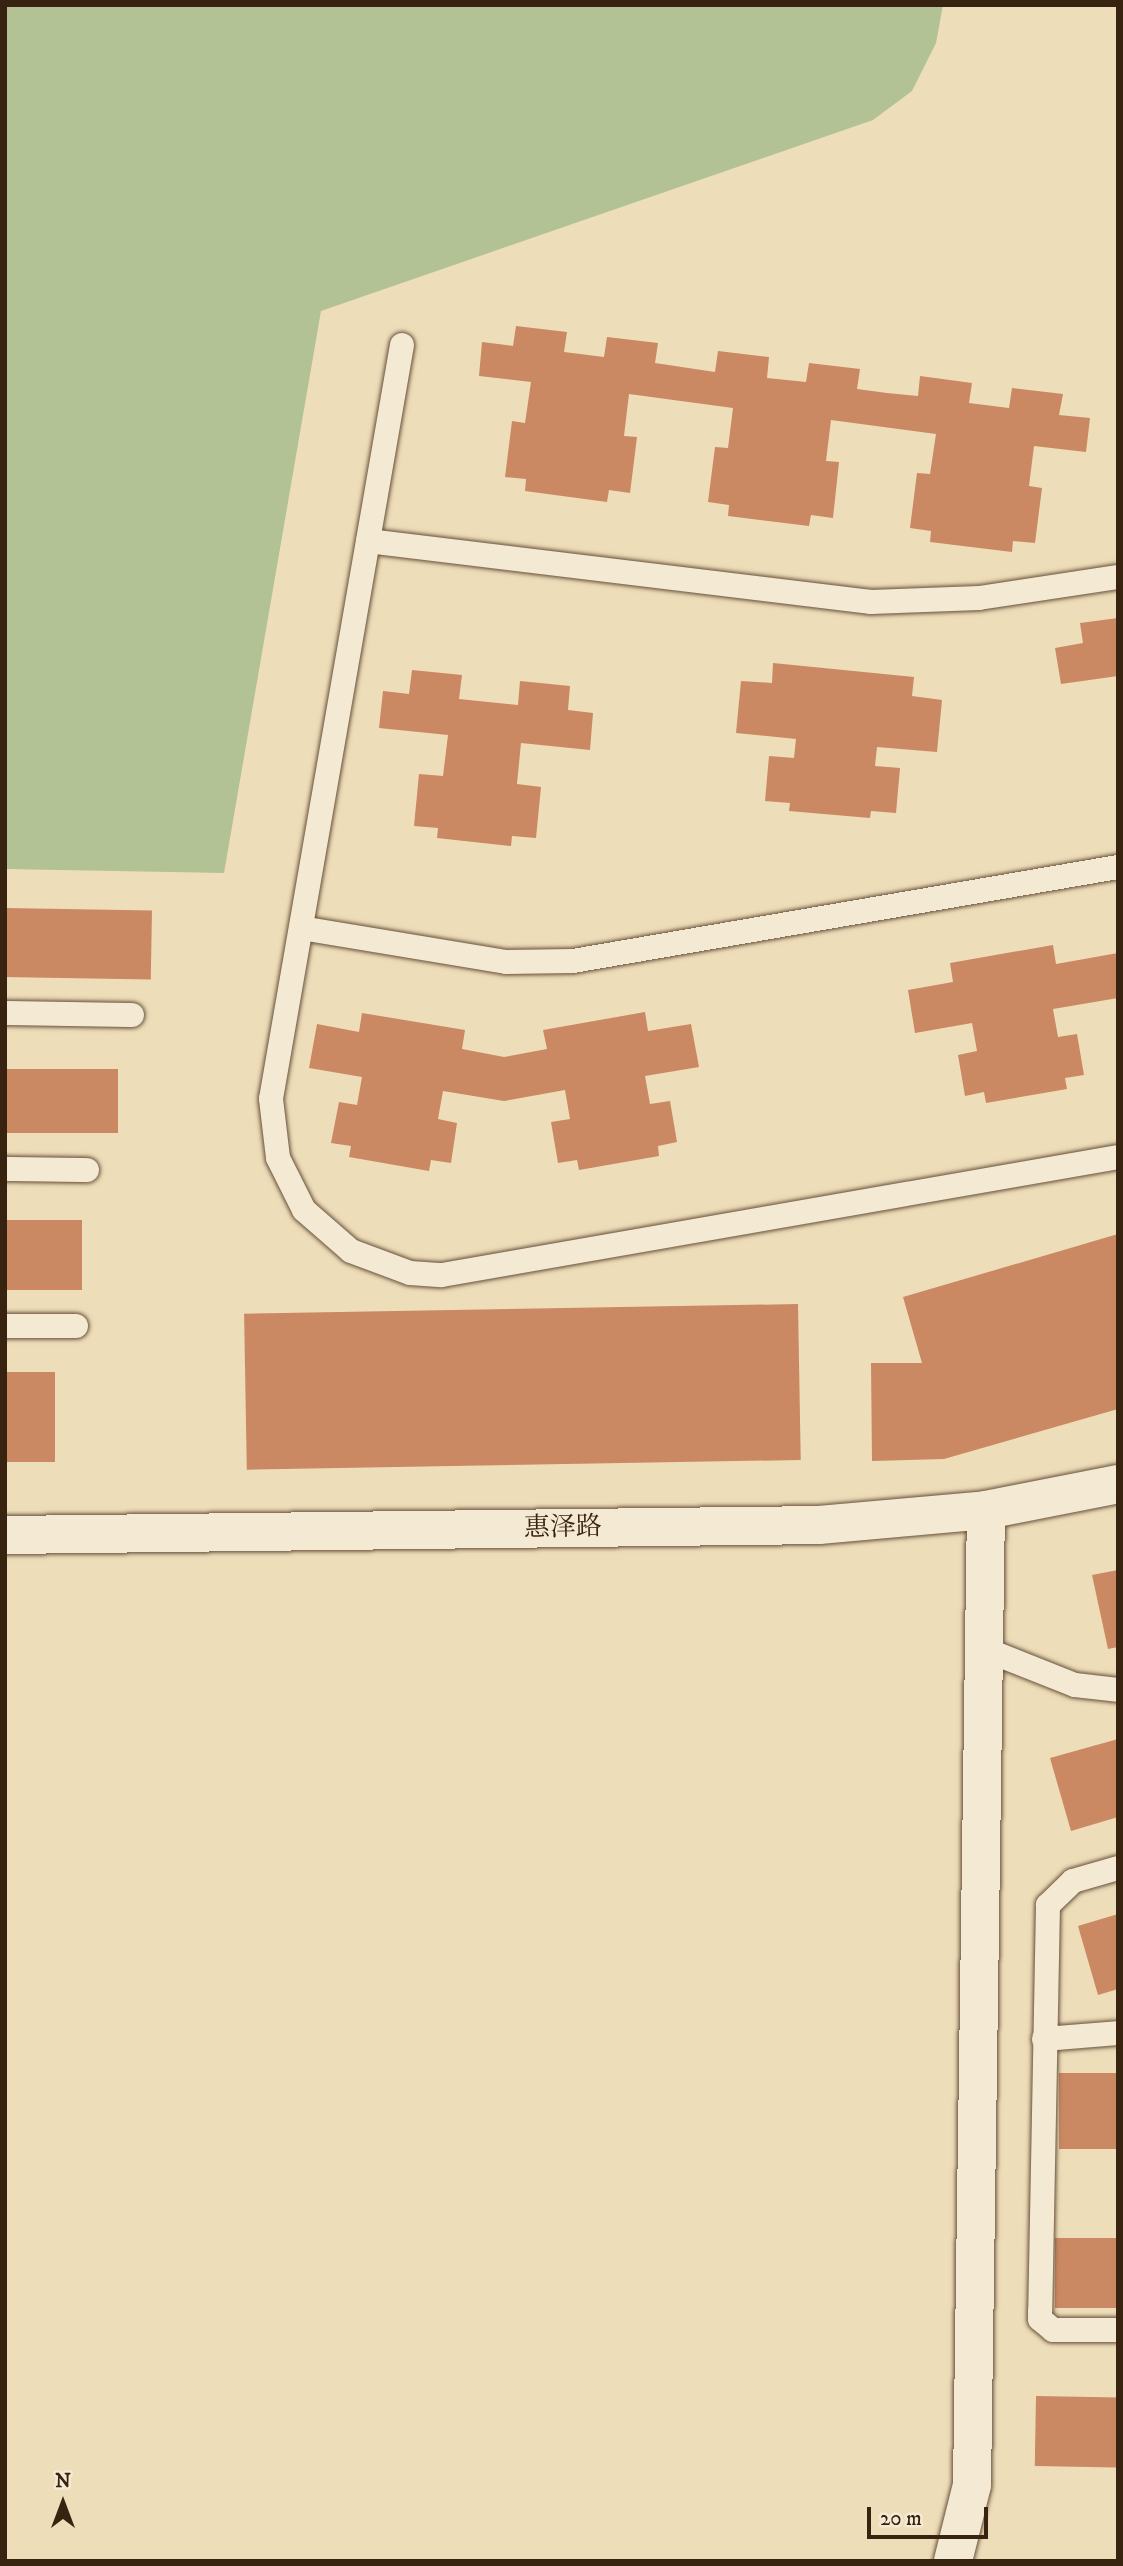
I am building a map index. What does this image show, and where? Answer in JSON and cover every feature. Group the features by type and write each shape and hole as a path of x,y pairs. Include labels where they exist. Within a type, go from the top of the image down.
{"street":[{"name":"惠泽路","path":"5,1535 819,1525 986,1510 1118,1484"},
{"path":"953,2561 972,2485 986,1510"}],"lane":[{"path":"402,345 271,1099 278,1158 304,1209 326,1232 379,1265 442,1275 1118,1157"},
{"path":"368,541 871,602 979,598 1118,577"},
{"path":"301,928 506,962 573,961 1118,867"},
{"path":"5,1013 132,1015"},
{"path":"5,1170 87,1170"},
{"path":"5,1326 76,1326"},
{"path":"984,1649 1075,1685 1118,1690"},
{"path":"1118,1868 1073,1881 1048,1905 1040,2319 1053,2330 1118,2330"},
{"path":"1044,2039 1118,2033"}],"green space":[{"path":"5,5 943,5 936,43 912,91 873,120 321,311 224,873 5,869"}],"building":[{"path":"516,326 567,332 564,352 604,357 607,337 658,343 655,363 715,372 718,351 769,357 767,378 806,382 809,363 860,369 857,389 887,393 918,396 920,376 972,383 969,403 1009,408 1012,388 1063,394 1059,415 1090,418 1086,452 1034,446 1029,486 1042,488 1035,543 1013,541 1012,552 930,542 931,531 910,528 917,473 930,474 936,434 831,420 826,461 839,462 833,518 811,515 809,526 728,516 729,505 708,502 715,447 728,448 733,408 629,394 624,436 637,437 630,493 609,490 607,502 525,491 526,479 505,477 512,421 525,423 531,382 479,376 482,342 513,346"},
{"path":"1118,618 1118,676 1061,684 1055,648 1083,643 1080,623"},
{"path":"773,663 914,677 912,696 942,700 937,752 877,747 875,766 900,768 896,813 871,811 870,818 789,811 790,803 765,801 769,756 794,758 796,739 736,733 741,681 772,683"},
{"path":"412,670 462,675 459,699 518,705 520,681 570,686 568,710 593,713 590,750 521,743 517,784 541,787 536,838 512,836 511,846 437,838 438,828 414,826 419,774 443,776 448,735 379,728 383,691 409,694"},
{"path":"5,908 152,911 151,980 5,977"},
{"path":"1053,945 1056,964 1118,953 1118,998 1053,1009 1058,1037 1077,1034 1084,1075 1065,1078 1067,1089 986,1103 984,1092 965,1096 958,1055 977,1051 972,1023 915,1033 908,990 953,982 950,963"},
{"path":"645,1012 648,1031 691,1024 699,1067 645,1076 650,1104 670,1101 677,1142 658,1146 659,1156 579,1170 577,1160 558,1163 551,1122 570,1119 565,1090 504,1101 443,1091 438,1119 457,1123 451,1163 431,1160 429,1171 349,1157 351,1146 331,1143 339,1102 357,1105 362,1077 309,1068 317,1024 359,1032 362,1013 465,1030 462,1049 504,1057 547,1049 543,1030"},
{"path":"5,1069 118,1069 118,1133 5,1133"},
{"path":"5,1220 82,1220 82,1290 5,1290"},
{"path":"1118,1234 1118,1409 944,1459 872,1461 871,1363 922,1363 903,1297"},
{"path":"798,1304 801,1460 247,1470 244,1314"},
{"path":"5,1372 55,1372 55,1462 5,1462"},
{"path":"1118,1570 1118,1647 1108,1649 1092,1575"},
{"path":"1118,1739 1118,1817 1071,1831 1050,1758"},
{"path":"1118,1914 1118,1989 1098,1995 1078,1926"},
{"path":"1059,2073 1118,2073 1118,2149 1059,2149"},
{"path":"1055,2238 1118,2238 1118,2308 1055,2308"},
{"path":"1036,2396 1118,2397 1117,2467 1035,2466"}]}
